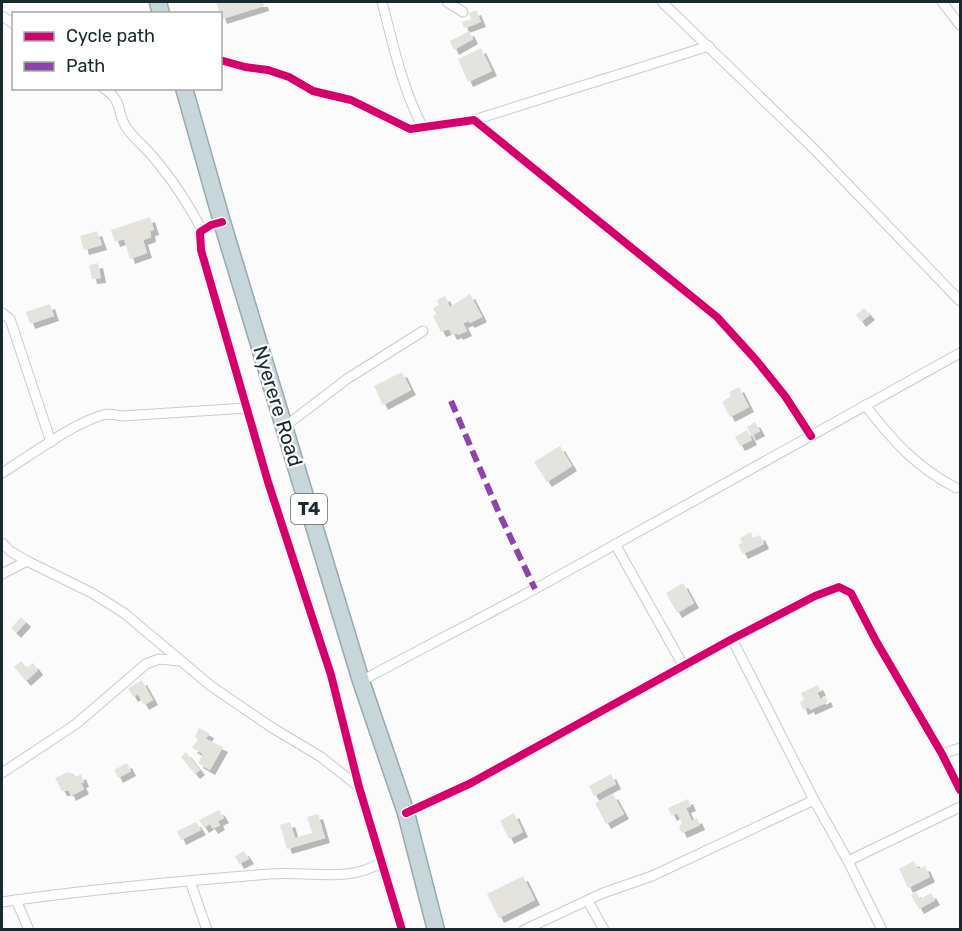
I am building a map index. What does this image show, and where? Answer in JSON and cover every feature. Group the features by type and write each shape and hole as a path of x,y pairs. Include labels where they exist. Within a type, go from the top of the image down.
{"highway":[{"name":"Nyerere Road","path":"185,90 222,222 361,681 406,813 436,930"}],"street":[{"path":"382,2 399,65 413,108 423,128"},
{"path":"447,2 463,12"},
{"path":"662,2 813,148 960,301"},
{"path":"942,2 960,25"},
{"path":"222,61 289,77 313,91 351,100 410,129 474,120 709,46"},
{"path":"106,90 117,100 128,129 177,188 202,230"},
{"path":"474,120 717,317 785,396 811,436"},
{"path":"222,222 202,230 199,235 201,250 268,482 331,675 359,787 402,930"},
{"path":"2,313 10,319 51,442"},
{"path":"284,427 347,379 423,331"},
{"path":"361,681 535,589 960,353"},
{"path":"865,405 893,441 933,476 956,488"},
{"path":"2,472 78,426 103,415 122,416 247,408"},
{"path":"2,543 10,551 27,561 92,593 124,613 211,686 271,727 321,757 359,787"},
{"path":"615,544 684,667"},
{"path":"2,574 27,561"},
{"path":"406,813 471,783 732,639 839,586 851,593 960,790"},
{"path":"732,639 882,930"},
{"path":"2,773 76,724 146,664 159,659 180,661"},
{"path":"942,754 960,748"},
{"path":"524,930 619,887 652,876 814,800"},
{"path":"848,861 960,807"},
{"path":"2,902 190,880 275,873 365,871 382,861"},
{"path":"190,880 207,930"},
{"path":"16,900 29,930"},
{"path":"588,901 604,930"}],"building":[{"path":"216,2 263,2 264,6 222,19 222,12 220,12"},
{"path":"476,10 481,22 464,28 462,22 471,19 469,13"},
{"path":"469,31 473,39 454,50 450,41"},
{"path":"481,48 492,71 468,82 458,59"},
{"path":"150,217 154,230 150,231 151,237 143,240 147,253 130,259 124,239 115,242 111,230"},
{"path":"97,231 102,245 84,250 80,236"},
{"path":"98,263 101,278 92,279 89,265"},
{"path":"470,294 482,317 470,323 468,321 463,323 467,331 458,335 457,333 452,335 449,329 441,332 433,316 436,314 433,308 439,305 437,300 445,296 450,307"},
{"path":"50,304 54,316 30,324 26,312"},
{"path":"864,308 870,315 861,322 856,315"},
{"path":"402,372 411,390 383,405 374,386"},
{"path":"739,387 749,407 730,417 722,402 731,396 729,392"},
{"path":"755,422 760,431 751,436 747,427"},
{"path":"747,430 752,440 740,446 735,437"},
{"path":"560,446 572,466 547,482 534,462"},
{"path":"751,532 753,538 760,535 764,544 743,554 738,545 742,543 740,538"},
{"path":"683,583 694,603 677,613 666,593"},
{"path":"21,617 26,622 16,633 11,628"},
{"path":"21,661 27,668 33,663 38,670 26,681 14,667"},
{"path":"142,680 153,700 144,705 138,694 133,697 128,688"},
{"path":"818,685 821,691 817,692 821,700 826,697 828,702 810,710 809,707 803,710 800,702 804,700 801,693"},
{"path":"199,728 209,733 206,739 223,747 210,770 198,763 203,754 192,748 198,739 195,737"},
{"path":"186,752 200,770 195,774 181,757"},
{"path":"127,763 131,771 118,778 114,770"},
{"path":"68,772 76,777 81,774 84,782 81,783 84,789 71,796 69,791 62,791 55,778"},
{"path":"611,774 616,784 594,796 589,786"},
{"path":"613,794 624,814 606,824 595,803"},
{"path":"688,799 691,806 686,808 692,821 697,818 700,825 682,833 679,827 682,823 677,813 672,816 668,808"},
{"path":"219,810 224,818 218,821 220,825 213,829 210,824 204,828 199,820"},
{"path":"514,813 523,832 509,839 500,821"},
{"path":"318,814 325,838 287,849 280,825 290,822 295,838 312,833 307,817"},
{"path":"196,822 201,830 181,840 177,831"},
{"path":"244,851 249,859 239,864 235,856"},
{"path":"914,861 918,869 925,866 930,877 908,888 899,869"},
{"path":"523,876 535,900 499,918 487,894"},
{"path":"916,892 920,899 931,893 935,900 919,909 911,895"}],"marked path":[{"path":"451,401 499,513 535,589"}],"cycle path":[{"path":"222,61 289,77 313,91 351,100 410,129 474,120 717,317 785,396 811,436"},
{"path":"222,222 211,225 200,232 201,250 268,482 331,675 359,787 402,930"},
{"path":"406,813 471,783 732,639 815,596 839,587 851,593 960,790"}]}
